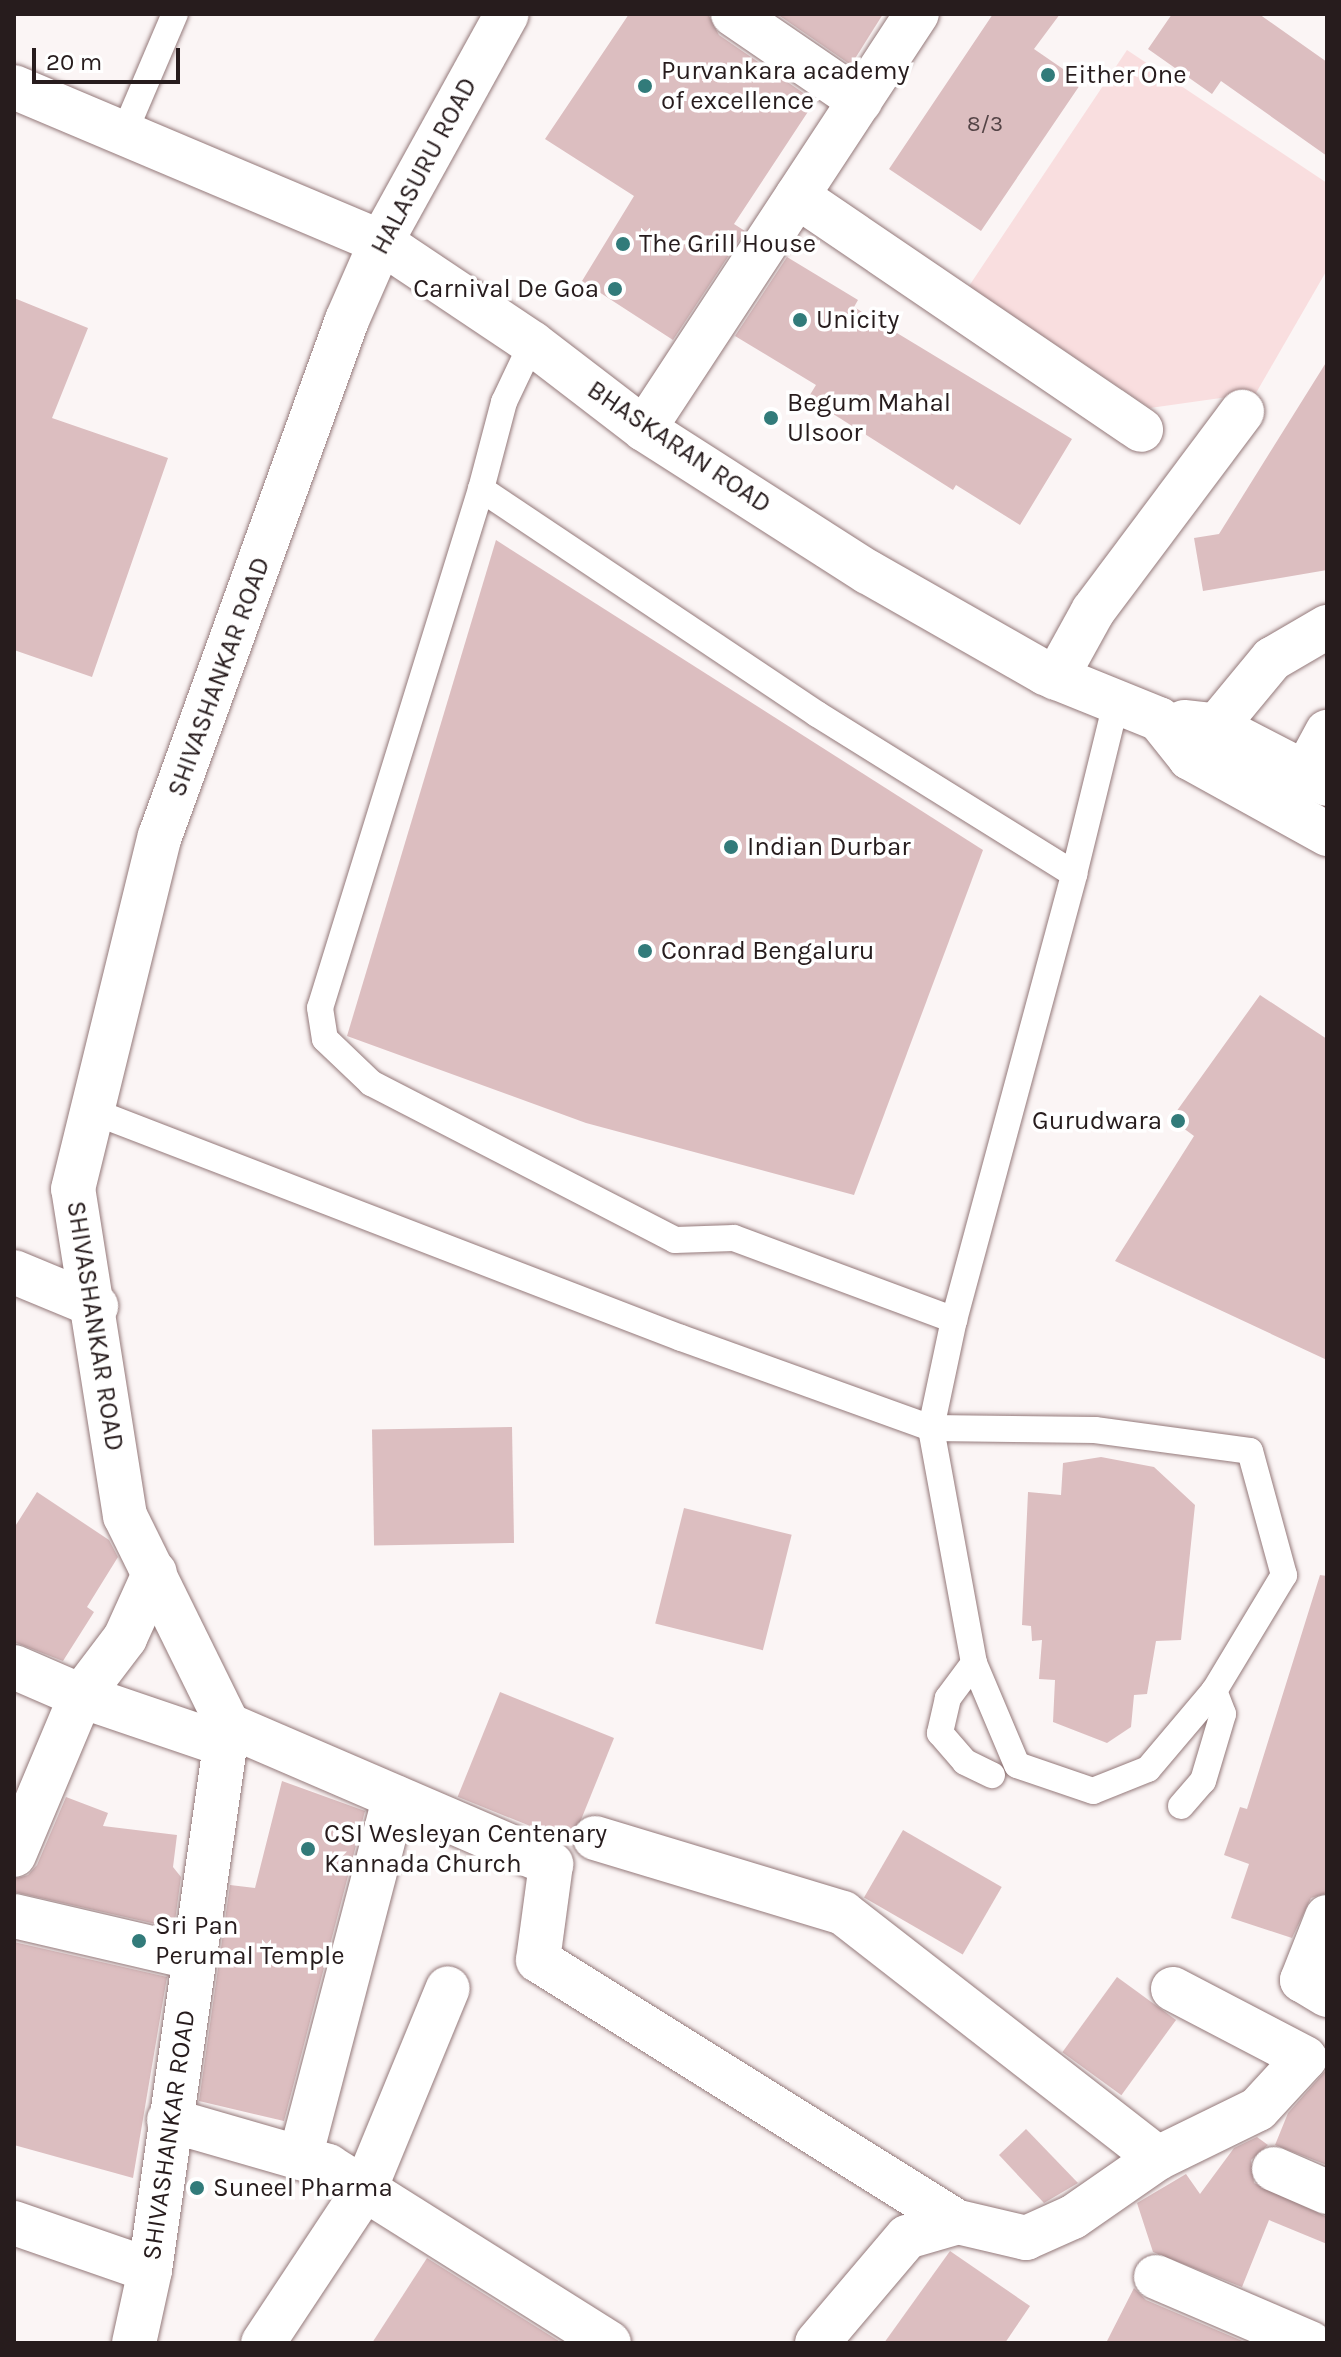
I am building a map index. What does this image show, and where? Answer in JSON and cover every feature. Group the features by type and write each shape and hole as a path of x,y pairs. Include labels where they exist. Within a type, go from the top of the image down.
{"street":[{"name":"HALASURU ROAD","path":"347,320 381,242 507,14"},
{"path":"733,14 860,101"},
{"path":"644,429 917,14"},
{"name":"BHASKARAN ROAD","path":"14,87 125,131 381,242 532,343 644,429 868,572 1056,678 1159,719 1201,742 1285,811 1327,834"},
{"path":"797,196 1141,430"},
{"name":"SHIVASHANKAR ROAD","path":"134,2343 150,2270 169,2120 227,1735 155,1572 125,1516 96,1306 73,1189 160,836 347,320"},
{"path":"1056,678 1093,611 1242,412"},
{"path":"1316,778 1201,742 1272,659 1327,627"},
{"path":"1285,811 1316,778 1327,732"},
{"path":"14,1272 96,1306"},
{"path":"14,1855 81,1696 125,1638 155,1572"},
{"path":"14,1667 81,1696 227,1735 395,1797 551,1864 538,1960 958,2222 1026,2238 1073,2217 1158,2158 1258,2109 1320,2049 1173,1989"},
{"path":"300,2158 395,1797"},
{"path":"595,1838 843,1913 1158,2158"},
{"path":"14,1916 194,1958"},
{"path":"1327,1917 1302,1980 1327,1995"},
{"path":"263,2343 365,2189 448,1988"},
{"path":"169,2120 328,2166 609,2343"},
{"path":"1274,2169 1327,2192"},
{"path":"817,2343 907,2237 958,2222"},
{"path":"14,2223 150,2270"},
{"path":"1156,2277 1310,2343"}],"lane":[{"path":"125,131 175,14"},
{"path":"532,343 504,402 481,489 320,1008 325,1039 371,1083 675,1240 734,1238 954,1320"},
{"path":"481,489 817,714 1074,874"},
{"path":"1116,703 1074,874 954,1320 931,1428 974,1663 1017,1765 1093,1791 1148,1769 1218,1702"},
{"path":"92,1111 681,1338 931,1428 1095,1430 1250,1451 1284,1575 1218,1702 1203,1781 1181,1806"},
{"path":"974,1663 948,1698 940,1733 965,1762 992,1775"}],"shaded area":[{"path":"1127,50 1327,183 1327,270 1256,393 1150,408 969,286"}],"building":[{"path":"629,14 708,14 719,35 815,101 734,224 745,231 673,340 582,281 634,196 545,139"},
{"path":"777,14 883,14 851,65"},
{"path":"993,14 1060,14 1034,49 1082,82 981,231 889,169"},
{"path":"1172,14 1259,14 1327,62 1327,156 1221,81 1212,94 1148,49"},
{"path":"787,257 858,300 854,307 1072,439 1020,525 956,485 953,490 808,398 816,385 735,336"},
{"path":"14,298 88,328 52,418 168,458 92,677 14,650"},
{"path":"1327,361 1327,570 1203,591 1194,538 1219,534"},
{"path":"496,540 983,850 854,1195 586,1123 347,1036"},
{"path":"1260,995 1327,1039 1327,1360 1115,1261 1194,1136 1171,1119"},
{"path":"512,1427 514,1543 374,1545 372,1429"},
{"path":"1101,1457 1154,1467 1195,1505 1181,1640 1156,1641 1147,1694 1134,1695 1131,1727 1107,1743 1053,1722 1055,1680 1039,1679 1042,1640 1032,1641 1031,1626 1022,1625 1028,1492 1061,1495 1063,1463"},
{"path":"37,1492 109,1540 118,1557 87,1607 94,1612 63,1661 14,1642 14,1528"},
{"path":"684,1508 792,1535 763,1650 655,1623"},
{"path":"1320,1575 1327,1576 1327,1893 1311,1898 1292,1938 1231,1918 1249,1864 1224,1855 1240,1807 1247,1809"},
{"path":"500,1692 614,1738 572,1843 458,1797"},
{"path":"282,1781 365,1811 284,2121 199,2101 230,1885 255,1888"},
{"path":"66,1797 108,1813 103,1826 177,1835 173,1867 181,1877 174,1928 14,1892 14,1879 28,1875 37,1865"},
{"path":"903,1830 1002,1887 963,1955 864,1898"},
{"path":"14,1942 167,1977 133,2178 14,2145"},
{"path":"1117,1977 1176,2020 1121,2095 1062,2052"},
{"path":"1327,2069 1327,2165 1275,2145 1288,2113"},
{"path":"1026,2129 1078,2183 1044,2203 999,2155"},
{"path":"1257,2137 1268,2145 1251,2160 1254,2183 1327,2217 1327,2244 1269,2220 1242,2287 1153,2252 1137,2203 1186,2174 1200,2194 1234,2148"},
{"path":"950,2251 1030,2306 1005,2343 884,2343"},
{"path":"427,2258 562,2343 372,2343"},
{"path":"1134,2288 1146,2300 1247,2343 1106,2343"}],"place":[{"name":"Either One","path":"1048,75"},
{"name":"Purvankara academy of excellence","path":"645,86"},
{"name":"The Grill House","path":"623,244"},
{"name":"Carnival De Goa","path":"615,289"},
{"name":"Unicity","path":"800,320"},
{"name":"Begum Mahal Ulsoor","path":"771,418"},
{"name":"Indian Durbar","path":"731,847"},
{"name":"Conrad Bengaluru","path":"645,951"},
{"name":"Gurudwara","path":"1178,1121"},
{"name":"CSI Wesleyan Centenary Kannada Church","path":"308,1849"},
{"name":"Sri Pan Perumal Temple","path":"139,1941"},
{"name":"Suneel Pharma","path":"197,2188"}]}
